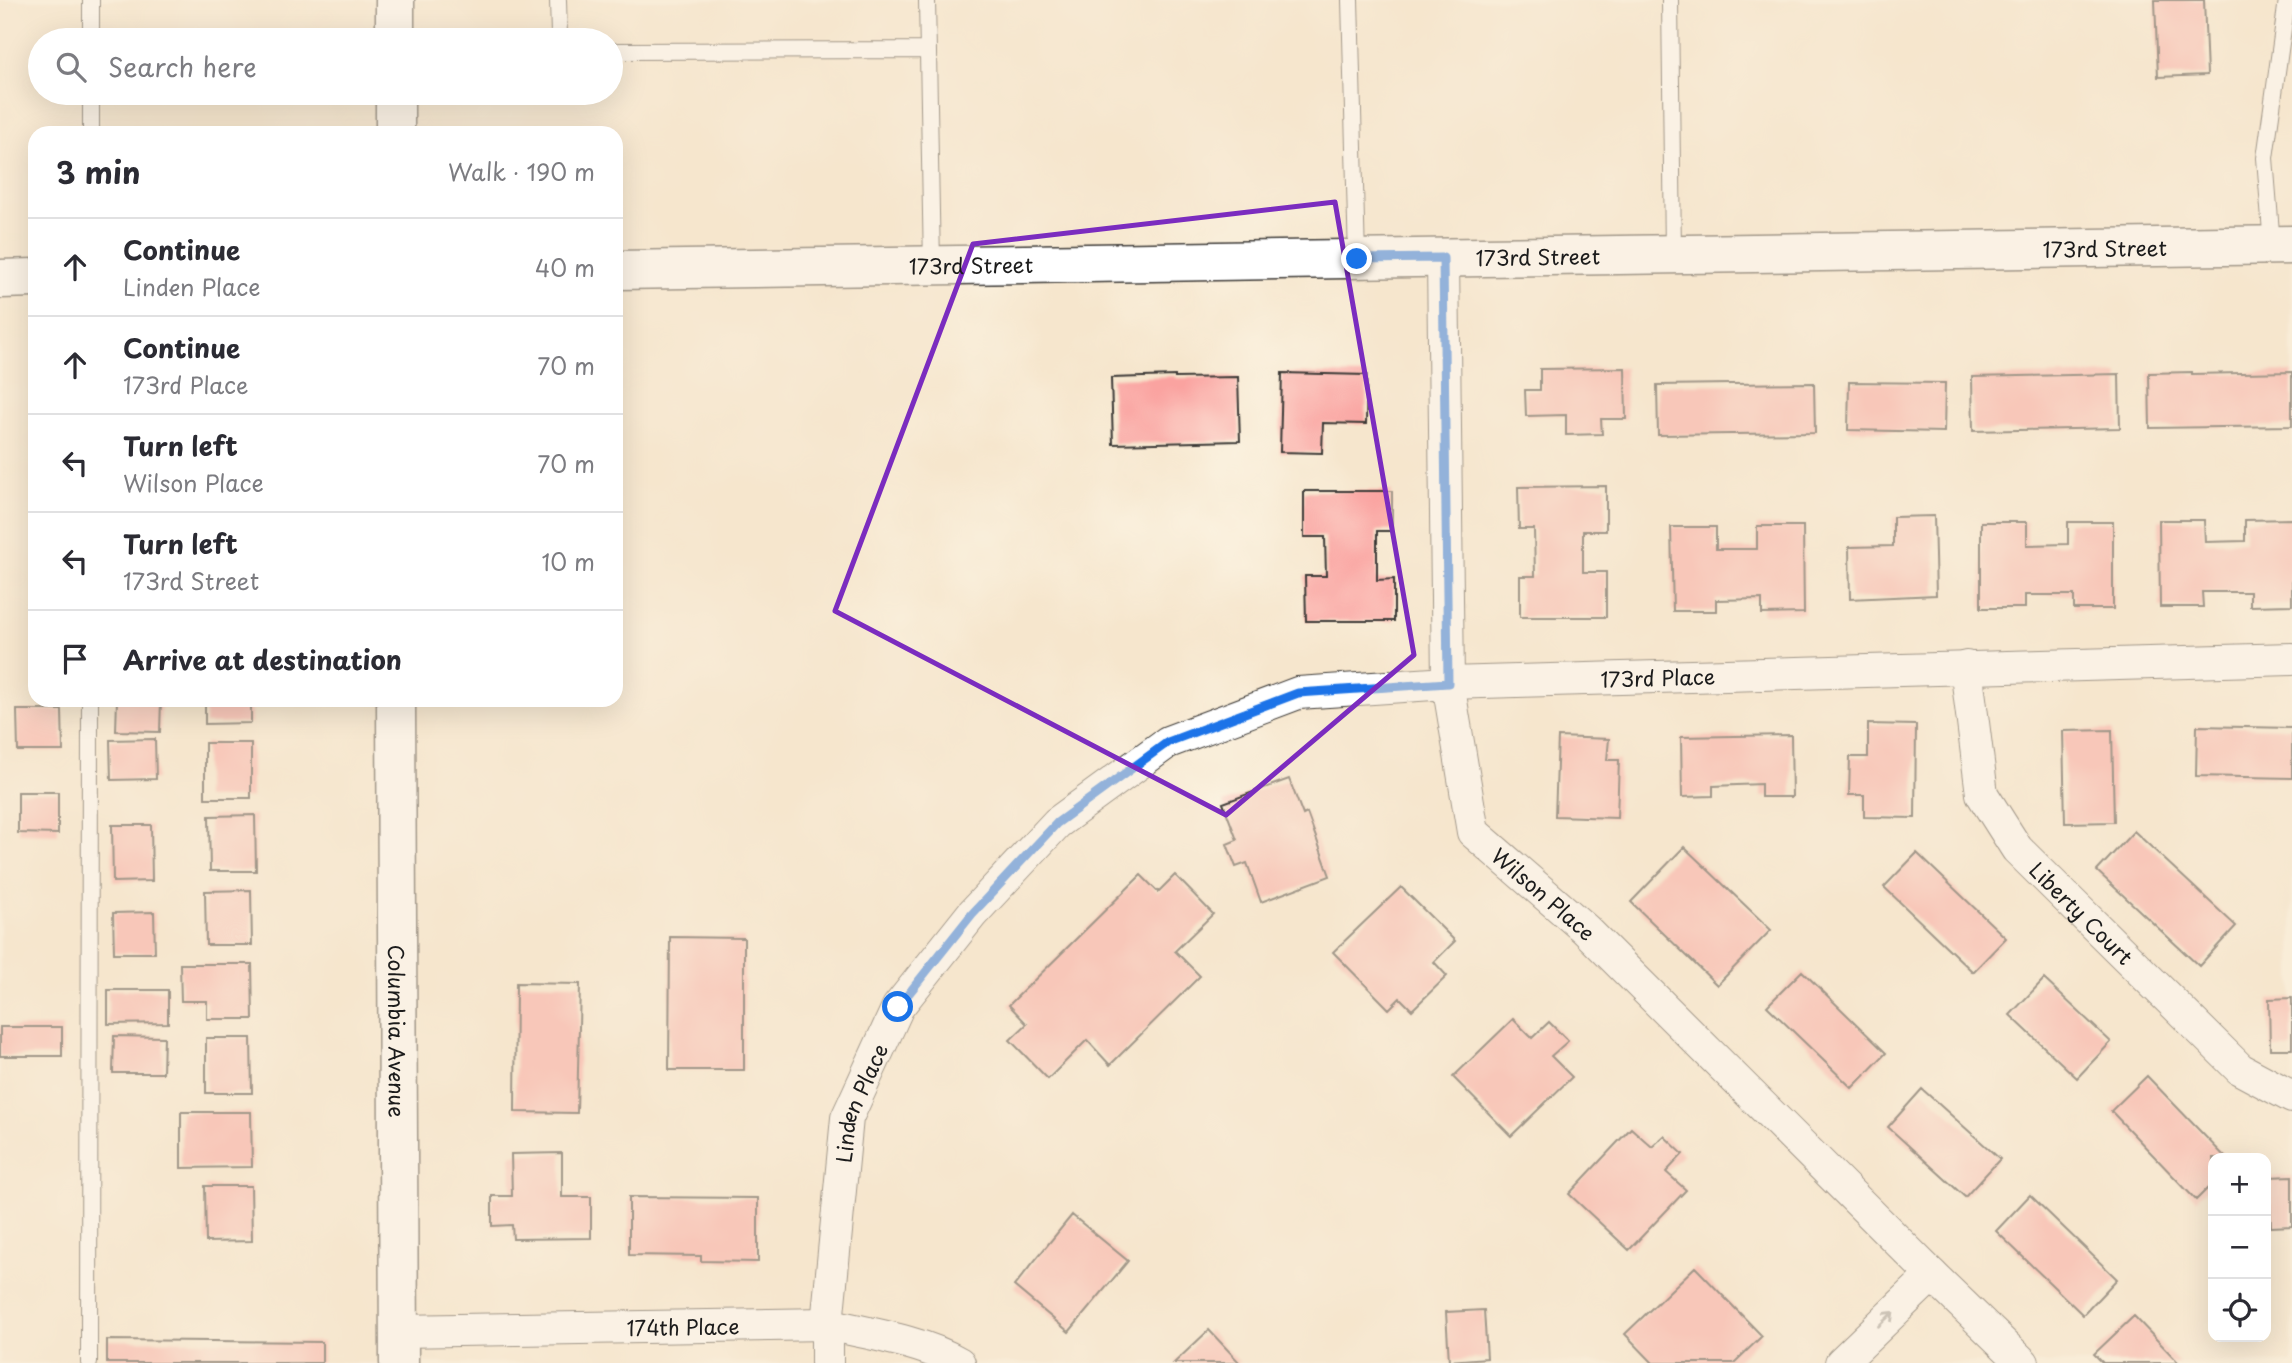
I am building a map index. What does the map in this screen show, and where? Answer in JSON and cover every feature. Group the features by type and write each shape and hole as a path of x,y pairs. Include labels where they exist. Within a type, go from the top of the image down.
{"street":[{"path":"395,0 395,28"},
{"path":"395,105 395,126"},
{"name":"173rd Street","path":"623,270 2282,245"},
{"name":"Wilson Place","path":"1443,258 1448,683 1473,832 1585,929 2023,1363"},
{"path":"0,279 28,278"},
{"name":"173rd Place","path":"1057,823 1168,742 1298,693 1448,683 2292,659"},
{"name":"Liberty Court","path":"1966,667 1982,794 2017,849 2239,1069 2292,1097"},
{"name":"Columbia Avenue","path":"396,707 399,1347"},
{"name":"Linden Place","path":"827,1363 827,1324 847,1118 898,1007 972,914 1057,823"},
{"path":"1841,1363 1932,1275"},
{"name":"174th Place","path":"399,1347 827,1324 894,1339 950,1357 959,1363"}],"lane":[{"path":"91,0 91,28"},
{"path":"558,0 559,28"},
{"path":"927,0 932,265"},
{"path":"1350,0 1357,259"},
{"path":"1670,0 1673,254"},
{"path":"2282,245 2265,158 2287,0"},
{"path":"623,51 928,50"},
{"path":"91,105 91,126"},
{"path":"89,1363 90,707"}],"highlighted area":[{"path":"1335,202 1414,655 1226,815 835,611 973,244"}],"building":[{"path":"2155,0 2204,0 2207,75 2158,77"},
{"path":"1625,368 1626,419 1601,419 1602,434 1566,435 1566,415 1526,416 1525,390 1540,390 1540,369"},
{"path":"2292,372 2292,426 2150,428 2149,373"},
{"path":"1282,373 1367,375 1366,424 1323,423 1322,453 1280,452"},
{"path":"2119,374 2120,428 1973,431 1972,377"},
{"path":"1238,377 1240,441 1113,444 1111,378"},
{"path":"1849,382 1945,383 1944,432 1848,430"},
{"path":"1814,383 1815,433 1658,435 1657,385"},
{"path":"1606,486 1606,531 1583,531 1583,572 1606,572 1606,617 1520,617 1520,576 1535,576 1534,529 1519,529 1518,487"},
{"path":"1304,491 1392,491 1392,531 1377,531 1377,580 1394,579 1394,621 1306,621 1305,576 1326,576 1325,537 1304,537"},
{"path":"1934,516 1936,595 1850,599 1849,547 1893,546 1893,517"},
{"path":"2292,519 2292,605 2250,606 2250,592 2202,592 2203,607 2160,607 2159,520 2204,520 2205,542 2245,541 2245,520"},
{"path":"1981,522 2027,522 2027,545 2068,544 2068,522 2113,522 2113,609 2074,609 2074,595 2025,595 2025,608 1981,608"},
{"path":"1757,526 1803,526 1804,613 1762,614 1762,599 1716,600 1716,611 1673,611 1671,527 1716,527 1716,549 1757,549"},
{"path":"117,707 161,707 160,732 116,731"},
{"path":"205,707 251,707 251,723 205,724"},
{"path":"17,710 62,710 63,751 18,751"},
{"path":"1868,724 1916,725 1915,818 1864,817 1864,795 1849,795 1850,757 1868,757"},
{"path":"2197,726 2292,728 2292,778 2196,776"},
{"path":"2112,730 2114,822 2065,823 2063,731"},
{"path":"1791,735 1792,797 1761,797 1761,784 1713,786 1713,796 1682,797 1681,737"},
{"path":"1558,737 1609,739 1607,760 1619,760 1617,818 1555,816"},
{"path":"155,739 156,779 111,780 110,740"},
{"path":"205,743 251,743 251,798 205,798"},
{"path":"1289,779 1303,815 1307,813 1330,876 1261,902 1247,863 1236,867 1227,844 1237,840 1223,803"},
{"path":"18,792 58,792 58,834 18,833"},
{"path":"255,815 256,871 210,871 209,816"},
{"path":"112,825 151,825 152,881 113,882"},
{"path":"2134,831 2236,926 2199,966 2097,871"},
{"path":"1684,847 1771,930 1717,985 1631,902"},
{"path":"1917,853 2006,938 1973,972 1884,887"},
{"path":"1141,875 1158,892 1175,875 1213,914 1175,951 1200,976 1110,1065 1087,1040 1048,1079 1010,1040 1027,1024 1009,1005"},
{"path":"1401,887 1455,941 1434,962 1447,976 1412,1010 1400,998 1389,1009 1333,952"},
{"path":"251,890 252,945 206,945 205,891"},
{"path":"154,912 155,953 114,953 113,913"},
{"path":"670,937 744,938 744,1070 669,1070"},
{"path":"180,964 252,964 253,1019 207,1019 207,1001 181,1001"},
{"path":"1802,971 1886,1053 1852,1088 1767,1006"},
{"path":"2044,979 2111,1042 2077,1078 2010,1015"},
{"path":"516,983 580,984 577,1113 515,1112"},
{"path":"108,990 168,990 168,1023 108,1024"},
{"path":"2292,998 2292,1049 2270,1049 2269,999"},
{"path":"1513,1019 1532,1038 1549,1022 1568,1041 1551,1056 1572,1077 1511,1136 1453,1077"},
{"path":"0,1027 62,1027 62,1056 0,1056"},
{"path":"114,1036 164,1037 163,1073 113,1073"},
{"path":"206,1038 251,1038 252,1093 206,1093"},
{"path":"2147,1076 2221,1153 2208,1153 2208,1188 2196,1200 2111,1111"},
{"path":"1922,1089 2000,1159 1965,1197 1888,1127"},
{"path":"181,1112 251,1112 252,1167 181,1168"},
{"path":"1631,1128 1652,1147 1664,1136 1683,1154 1666,1172 1686,1190 1629,1250 1569,1194"},
{"path":"562,1153 562,1197 591,1197 591,1238 513,1239 512,1225 492,1226 492,1196 512,1196 511,1154"},
{"path":"2292,1176 2292,1226 2271,1227 2271,1177"},
{"path":"205,1186 251,1186 252,1241 206,1242"},
{"path":"2030,1195 2117,1279 2083,1315 1996,1231"},
{"path":"629,1197 758,1198 758,1262 701,1261 701,1256 629,1255"},
{"path":"1072,1215 1128,1261 1069,1332 1014,1286"},
{"path":"1695,1267 1762,1336 1734,1363 1653,1363 1625,1334"},
{"path":"1484,1310 1487,1358 1449,1361 1446,1312"},
{"path":"2134,1316 2179,1363 2103,1363 2094,1354"},
{"path":"1209,1330 1240,1363 1174,1363"},
{"path":"107,1340 322,1342 322,1363 107,1363"}],"route":[{"path":"898,1007 972,914 1057,823 1168,742 1298,693 1448,683 1443,258 1357,259"}]}
